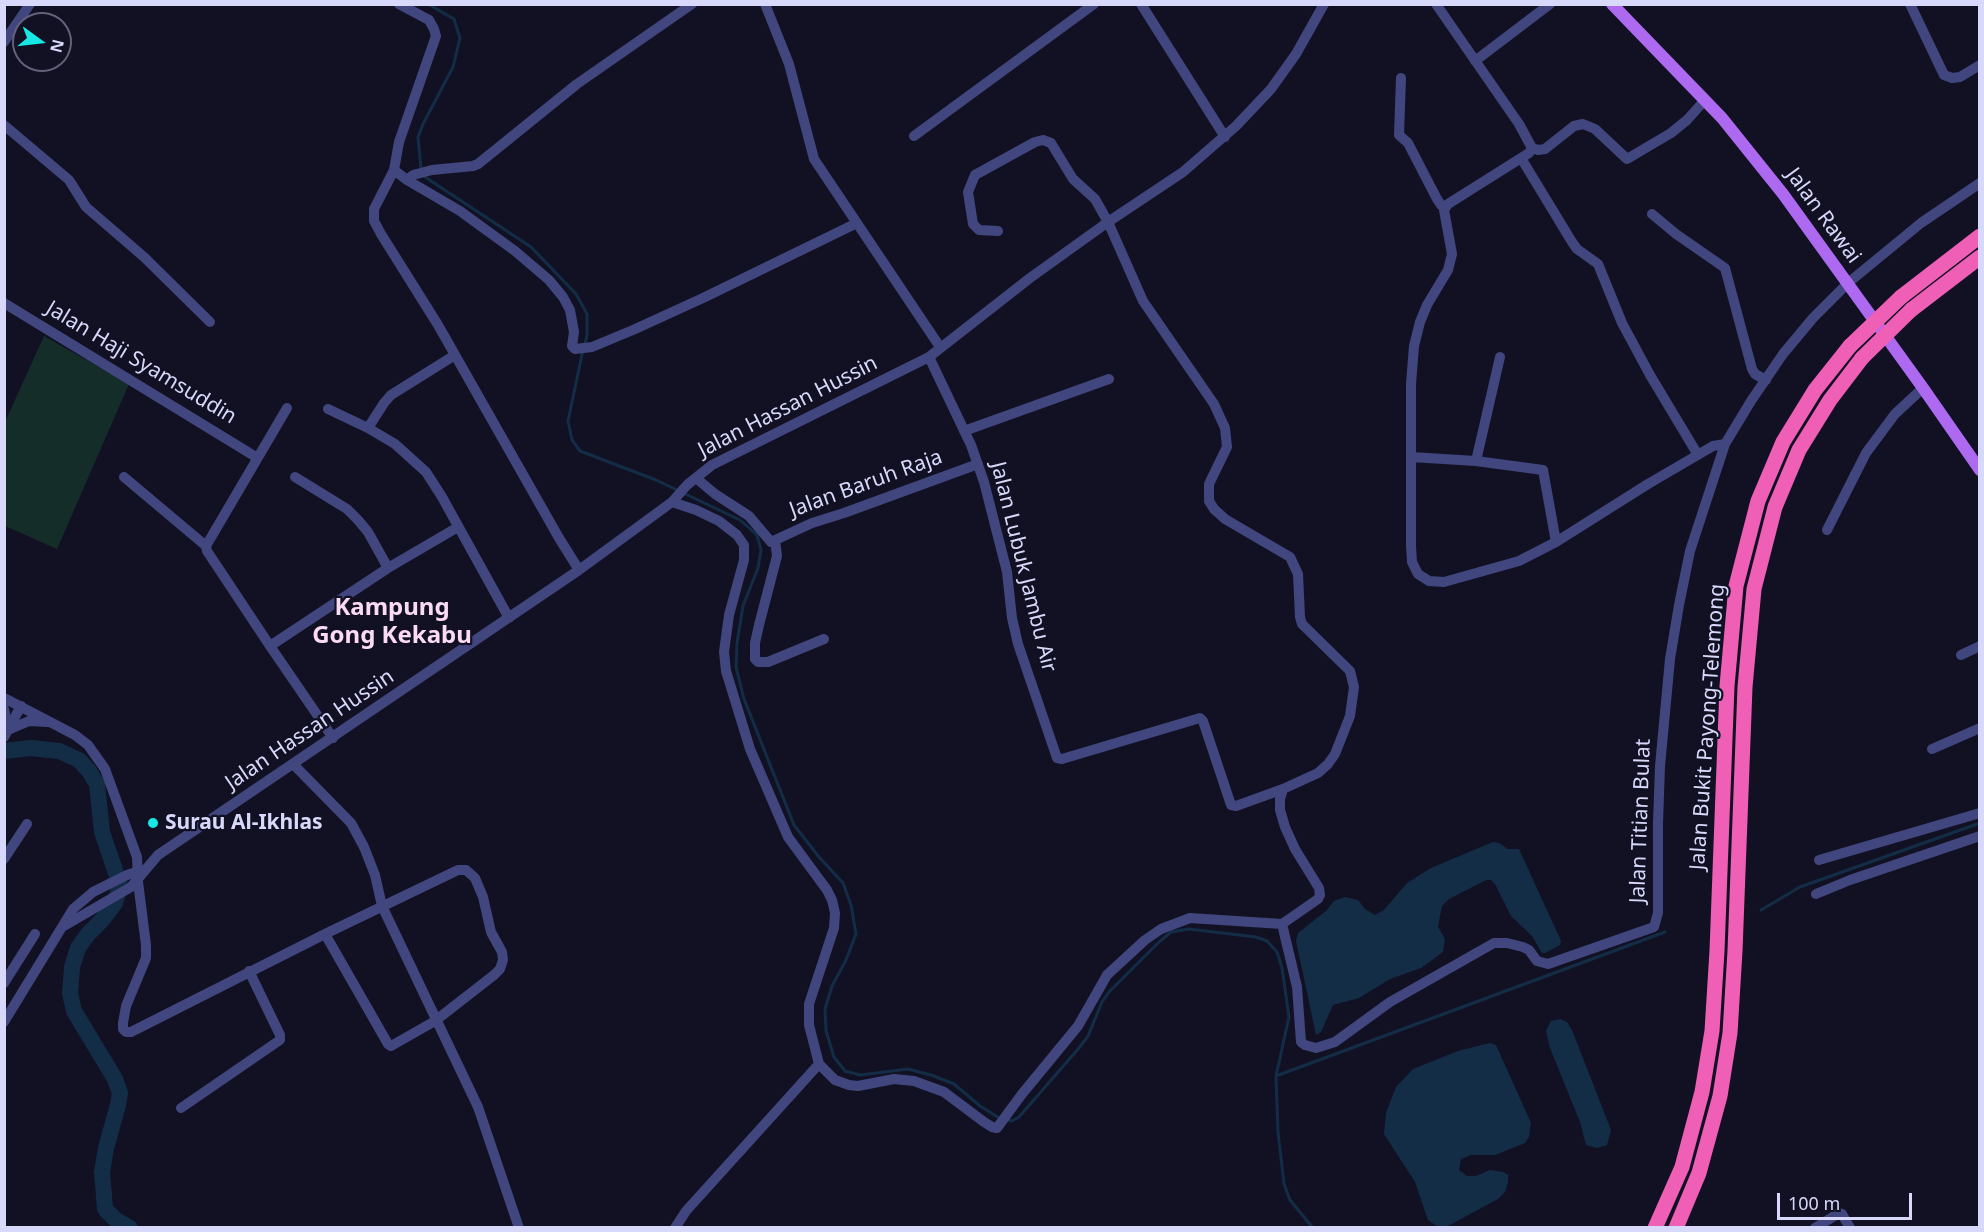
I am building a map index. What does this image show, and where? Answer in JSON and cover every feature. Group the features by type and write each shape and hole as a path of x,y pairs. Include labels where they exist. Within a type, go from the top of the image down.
{"highway":[{"name":"Jalan Bukit Payong-Telemong","path":"1655,1227 1682,1167 1702,1092 1712,1031 1727,686 1736,586 1758,501 1783,442 1815,390 1850,346 1900,297 1980,236"},
{"name":"Jalan Bukit Payong-Telemong","path":"1676,1227 1699,1173 1720,1096 1730,1033 1745,687 1754,589 1775,507 1799,450 1830,400 1862,358 1911,310 1980,257"}],"main road":[{"name":"Jalan Rawai","path":"1612,4 1722,118 1783,194 1980,470"}],"street":[{"path":"4,42 30,4"},
{"path":"399,4 429,20 436,36 399,142 394,170 374,209 374,221 455,355 579,570"},
{"path":"410,178 432,170 478,164 577,84 692,4"},
{"path":"765,4 789,64 814,159 940,347"},
{"path":"914,136 1094,4"},
{"path":"1141,4 1225,137"},
{"name":"Jalan Hassan Hussin","path":"64,926 137,877 165,851 579,570 674,500 712,465 929,357 1030,278 1108,222 1165,185 1225,137 1259,102 1286,70 1324,4"},
{"path":"1475,61 1550,4"},
{"path":"1910,4 1944,75 1952,78 1960,77 1980,65"},
{"path":"1437,5 1519,124 1532,148 1545,149 1575,126 1583,124 1595,129 1627,159 1671,133 1687,120 1705,100"},
{"path":"1401,78 1399,135 1408,143 1440,205 1445,207"},
{"path":"4,125 69,180 86,207 144,257 210,321"},
{"path":"674,500 719,521 737,535 744,545 744,560 729,615 724,652 726,671 750,749 788,837 827,890 835,913 834,927 809,1004 809,1025 819,1064 835,1080 849,1086 894,1079 914,1082 953,1097 992,1127 999,1126 1078,1026 1107,975 1145,940 1167,926 1190,918 1282,924 1318,899 1320,891 1295,849 1285,827 1279,805 1283,789 1318,773 1335,754 1350,716 1354,687 1346,665 1302,624 1298,574 1290,556 1225,519 1209,501 1209,484 1227,447 1225,428 1214,404 1143,301 1108,222 1095,199 1070,175 1051,142 1043,140 1035,142 980,171 972,180 968,192 975,228 983,231 999,231"},
{"path":"1532,148 1529,153 1445,207 1444,215 1452,254 1444,278 1422,315 1416,337 1411,384 1412,562 1418,574 1423,578 1444,582 1519,561 1556,542 1713,446 1725,444"},
{"path":"1521,158 1572,242 1598,264 1622,323 1698,455"},
{"path":"394,170 460,211 515,251 549,280 570,309 574,332 573,347 578,349 592,347 703,298 857,223"},
{"name":"Jalan Titian Bulat","path":"1282,924 1297,987 1301,1042 1316,1048 1335,1042 1390,1002 1494,943 1523,947 1529,950 1537,961 1548,964 1654,927 1658,913 1660,766 1670,659 1690,551 1725,444 1797,335 1848,283 1921,223 1980,183"},
{"path":"1652,214 1676,234 1725,268 1752,369 1755,374 1766,380"},
{"name":"Jalan Haji Syamsuddin","path":"4,303 256,457"},
{"path":"368,428 391,395 455,355"},
{"name":"Jalan Lubuk Jambu Air","path":"929,357 978,464 1007,572 1012,618 1018,644 1055,756 1060,759 1200,718 1203,721 1231,804 1236,806 1283,789"},
{"path":"1476,461 1500,357"},
{"path":"964,431 1109,380"},
{"path":"1827,530 1866,453 1895,414 1923,388"},
{"path":"206,546 256,457 287,408"},
{"path":"328,409 395,444 421,466 434,484 508,618"},
{"path":"1411,457 1476,461 1544,470 1556,542"},
{"name":"Jalan Baruh Raja","path":"772,541 812,523 978,464"},
{"path":"124,477 206,546 333,738"},
{"path":"295,477 347,509 368,532 388,568"},
{"path":"692,482 749,516 772,541 777,556 755,642 755,659 758,662 768,662 824,639"},
{"path":"270,646 388,568 458,527"},
{"path":"1961,655 1980,646"},
{"path":"4,698 56,724 88,745 105,769 136,857 146,945 146,958 126,1006 123,1023 123,1029 126,1032 131,1032 325,933 461,869 470,872 479,888 491,932 502,952 502,965 494,975 435,1020 394,1045 388,1044 325,933"},
{"path":"7,733 21,706"},
{"path":"4,709 7,733"},
{"path":"7,733 21,722 56,724"},
{"path":"1932,748 1980,728"},
{"path":"294,765 351,823 364,847 375,875 382,906 478,1107 519,1227"},
{"path":"1819,860 1980,813"},
{"path":"4,859 27,824"},
{"path":"1816,894 1850,880 1980,836"},
{"name":"Jalan Hassan Hussin","path":"4,1022 8,1007 64,926 73,909 93,892 127,875 137,877"},
{"path":"4,982 35,934"},
{"path":"182,1108 279,1040 280,1035 249,971"},
{"path":"675,1227 686,1211 819,1064"},
{"path":"1815,1227 1837,1213 1842,1214 1850,1227"}],"green space":[{"path":"44,336 129,384 57,549 5,526 5,422"}],"water":[{"path":"1493,842 1508,849 1519,849 1561,941 1560,945 1542,953 1532,936 1511,916 1495,884 1491,880 1486,880 1449,899 1442,906 1438,927 1445,939 1443,952 1421,968 1390,979 1359,998 1333,1005 1321,1032 1316,1035 1296,941 1298,933 1326,911 1334,901 1345,897 1358,900 1365,909 1375,915 1384,910 1407,883 1431,868"},
{"path":"1560,1019 1567,1022 1572,1030 1611,1130 1607,1145 1597,1148 1586,1145 1580,1122 1550,1048 1546,1031 1551,1021"},
{"path":"1490,1043 1496,1045 1531,1123 1529,1137 1525,1143 1495,1155 1471,1155 1461,1159 1459,1170 1467,1176 1476,1176 1490,1170 1508,1175 1505,1192 1498,1199 1446,1227 1435,1225 1428,1220 1415,1182 1384,1134 1386,1113 1396,1087 1413,1069 1458,1051"}],"waterway":[{"path":"421,169 418,137 453,67 460,38 454,19 428,4"},
{"path":"422,175 531,247 576,294 587,314 585,344"},
{"path":"583,350 568,421 572,440 580,451 656,480 740,520 757,535 761,550 758,568 743,606 736,667 744,699 794,825 843,883 851,905 856,934 846,960 832,986 825,1009 826,1031 834,1057 845,1071 860,1075 908,1069 931,1075 954,1084 980,1106 1001,1119"},
{"path":"4,751 31,748 59,751 79,760 97,784 102,832 120,885 115,903 78,948 72,967 70,993 74,1011 115,1079 120,1093 102,1172 105,1209 116,1220 130,1228"},
{"path":"1761,910 1800,887 1980,823"},
{"path":"1007,1120 1012,1121 1019,1117 1079,1048 1088,1036 1102,1002 1109,992 1171,932 1189,929 1256,937 1267,941 1277,952 1282,968 1289,1017 1276,1076 1278,1132 1284,1184 1290,1200 1313,1228"},
{"path":"1276,1076 1665,932"}],"place":[{"name":"Surau Al-Ikhlas","path":"153,823"}],"district":[{"name":"Kampung Gong Kekabu","path":"392,622"}]}
